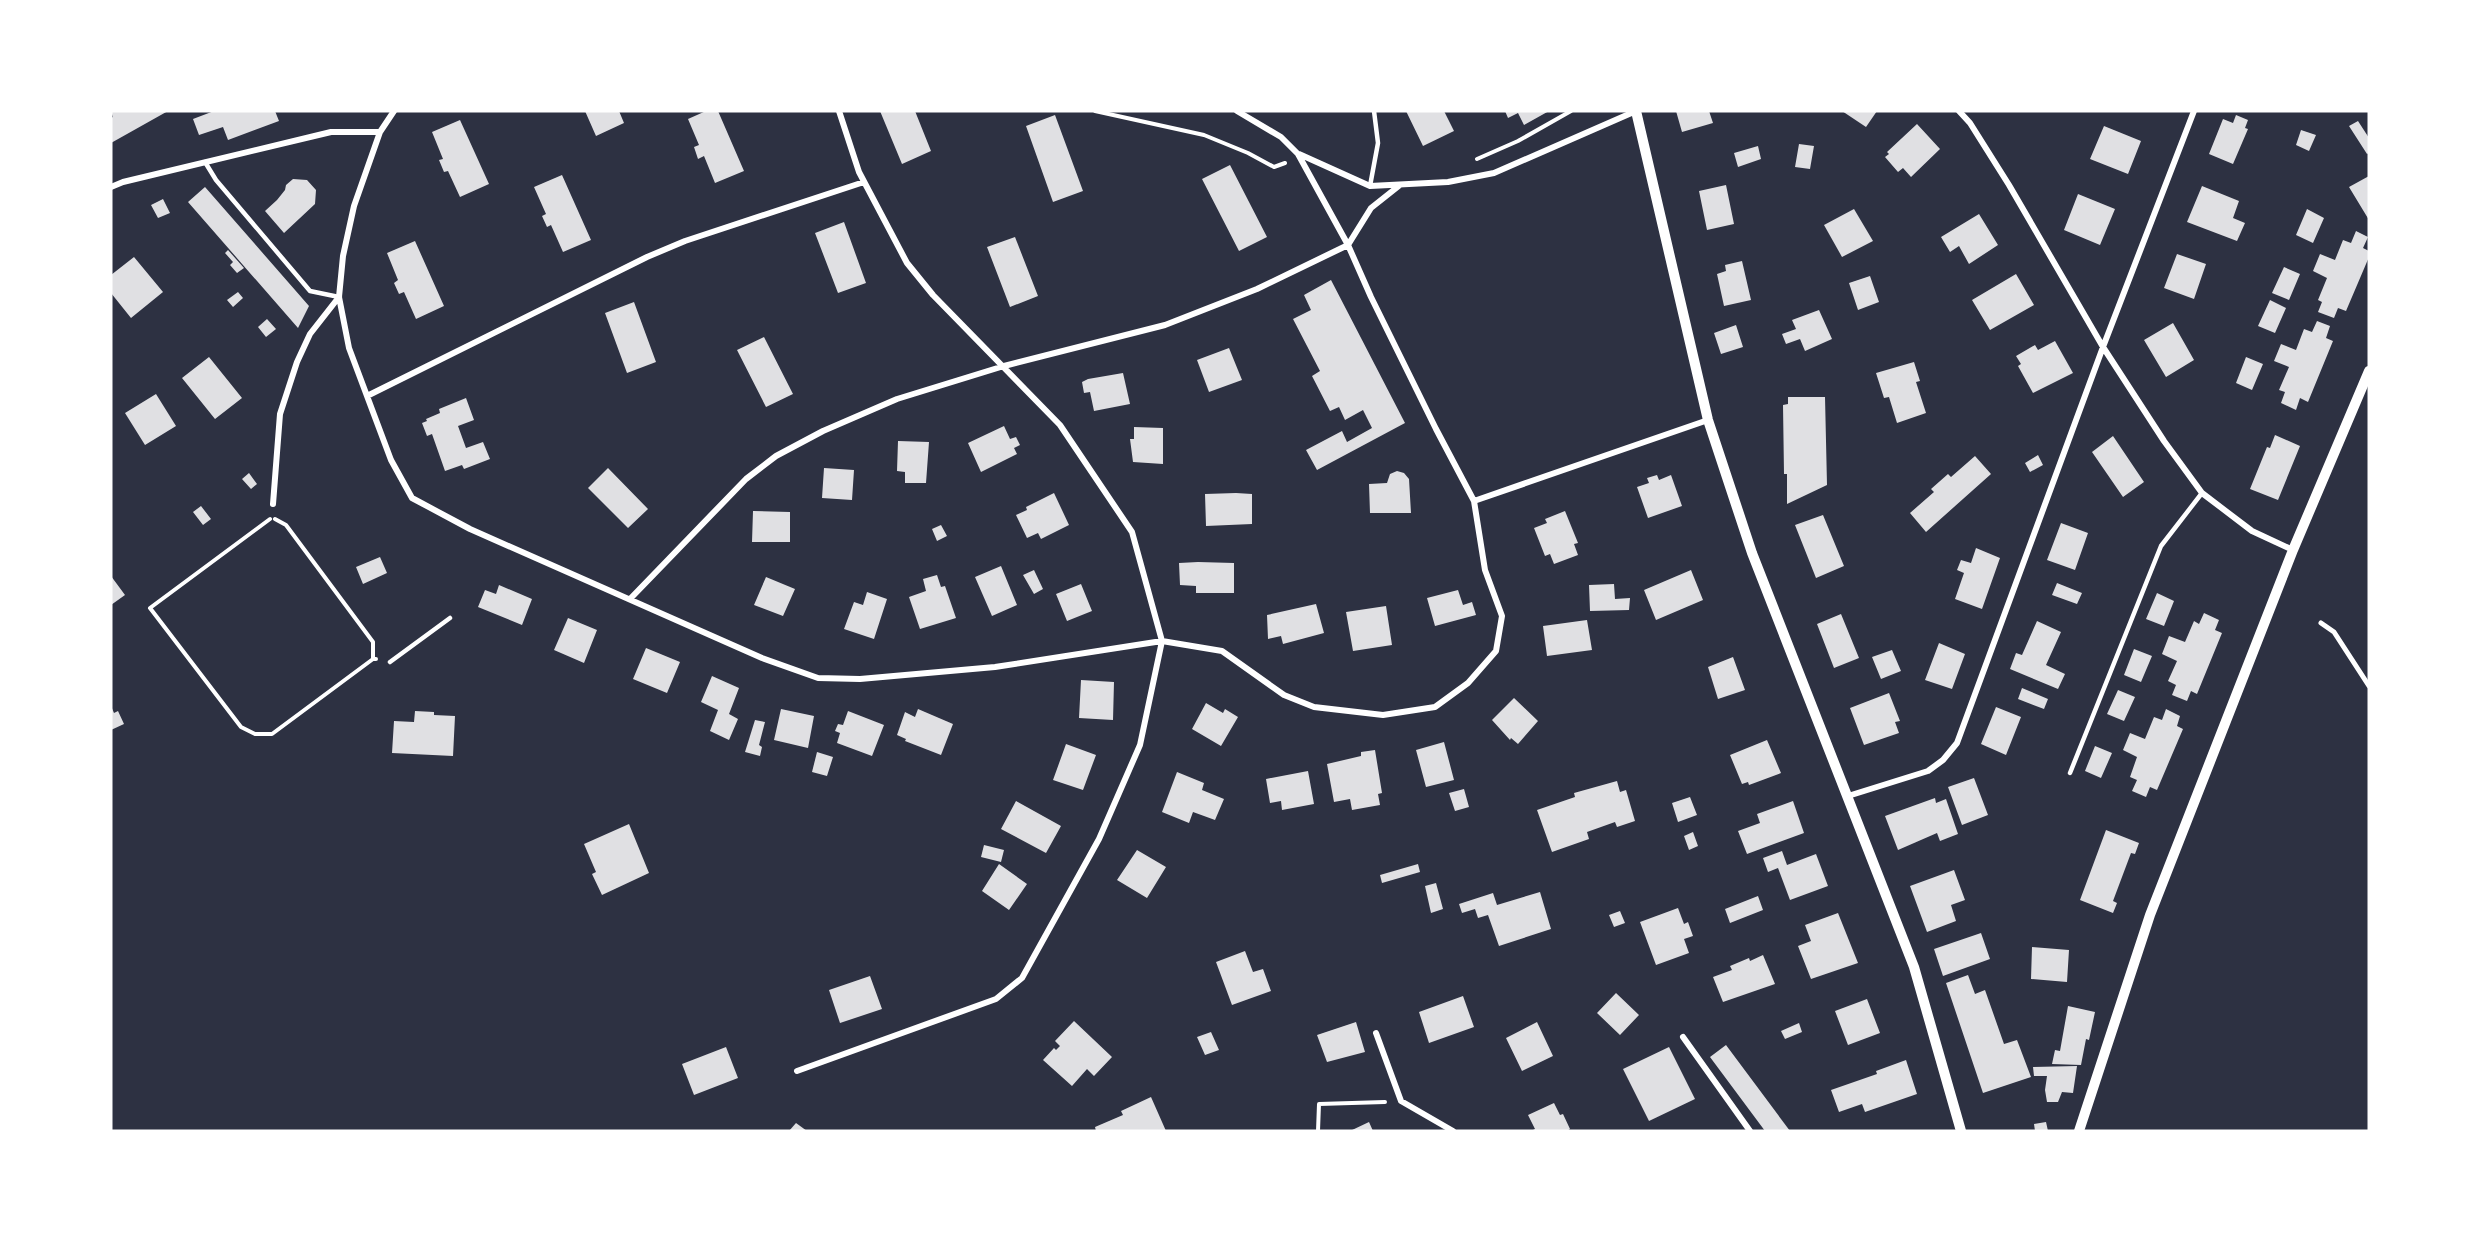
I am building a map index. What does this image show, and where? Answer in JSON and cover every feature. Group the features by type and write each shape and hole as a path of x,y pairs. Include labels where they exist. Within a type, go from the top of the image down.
{"street":[{"path":"394,111 380,132 354,206 343,256 339,297 349,348 391,460 412,498 470,529 762,658 819,678 860,679 995,667 1162,642 1222,651 1284,695 1314,707 1383,715 1435,707 1468,683 1496,651 1502,616 1485,570 1474,501 1431,419 1348,245 1298,154 1281,137 1237,111"},
{"path":"797,1071 996,999 1022,978 1100,839 1140,745 1162,642 1132,532 1060,425 933,295 907,263 864,182 839,111"},
{"path":"1298,154 1370,186 1449,182 1494,172 1636,111 1708,420 1752,553 1914,967 1961,1131"},
{"path":"1959,111 1970,123 2009,185 2103,347 2164,441 2202,493 2252,531 2293,550"},
{"path":"1848,796 1928,771 1943,760 1957,743 2103,347 2194,111"},
{"path":"111,187 123,182 331,132 380,132"},
{"path":"367,396 647,257 685,241 864,182"},
{"path":"630,599 711,513 746,479 776,456 823,431 897,399 1004,366 1165,325 1257,289 1348,245 1371,208 1401,185"},
{"path":"273,504 280,414 297,362 310,334 339,297"},
{"path":"2079,1131 2150,915 2293,550 2369,371"},
{"path":"1474,501 1708,420"},
{"path":"2321,623 2334,632 2369,687"},
{"path":"1376,1033 1401,1101 1453,1131"},
{"path":"1683,1037 1750,1131"}],"lane":[{"path":"1370,186 1378,143 1374,111"},
{"path":"205,162 216,180 310,291 339,297"},
{"path":"2070,773 2161,546 2202,493"},
{"path":"390,662 450,618"}],"path":[{"path":"1095,111 1204,135 1248,153 1274,167 1298,154"},
{"path":"1476,160 1518,141 1571,111"},
{"path":"273,504 272,517 150,608 241,727 255,734 272,734 373,659 390,662"},
{"path":"272,517 286,525 373,642 373,659"},
{"path":"1318,1131 1319,1104 1401,1101"}],"building":[{"path":"111,111 168,111 111,143 111,118 113,117"},
{"path":"214,111 275,111 279,121 228,140 223,127 199,135 193,119"},
{"path":"585,111 619,111 624,123 596,136"},
{"path":"706,111 718,111 744,171 715,183 704,156 698,159 694,147 699,145 688,119"},
{"path":"880,111 915,111 931,151 902,164"},
{"path":"1406,111 1444,111 1454,131 1423,146"},
{"path":"1505,111 1549,111 1524,125 1518,113 1508,118"},
{"path":"1676,111 1709,111 1713,123 1682,132"},
{"path":"1842,111 1877,111 1866,127"},
{"path":"1055,115 1083,191 1053,202 1026,126"},
{"path":"2236,115 2248,120 2245,128 2248,129 2233,164 2209,154 2223,119 2233,123"},
{"path":"460,120 489,184 460,197 448,171 444,172 439,160 443,159 432,132"},
{"path":"2358,121 2369,138 2369,153 2367,154 2349,126"},
{"path":"1917,124 1940,149 1911,177 1903,168 1898,172 1885,157 1889,154 1887,152"},
{"path":"2104,126 2141,141 2128,174 2090,159"},
{"path":"2301,130 2316,135 2309,151 2296,145"},
{"path":"1799,144 1814,146 1810,169 1795,167"},
{"path":"1758,146 1761,159 1738,167 1734,153"},
{"path":"1230,165 1267,237 1239,251 1202,179"},
{"path":"562,175 591,240 563,252 551,225 547,227 542,216 546,214 534,187"},
{"path":"2369,176 2369,220 2349,187"},
{"path":"293,179 307,180 316,190 315,204 284,233 265,211"},
{"path":"1726,185 1734,224 1707,230 1699,191"},
{"path":"2202,186 2239,201 2233,218 2245,223 2237,241 2187,222"},
{"path":"205,187 309,306 298,328 188,202"},
{"path":"2078,194 2115,209 2100,245 2064,230"},
{"path":"163,199 170,213 158,218 151,205"},
{"path":"1854,209 1873,241 1842,257 1824,225"},
{"path":"2307,209 2324,218 2313,243 2296,235"},
{"path":"1979,214 1998,245 1969,264 1959,246 1950,252 1941,237"},
{"path":"844,222 866,283 838,293 815,233"},
{"path":"2356,231 2368,237 2363,248 2369,251 2369,257 2346,311 2338,308 2334,318 2318,312 2322,302 2318,300 2327,278 2313,271 2320,254 2335,260 2343,240 2351,243"},
{"path":"1015,237 1038,296 1010,307 987,247"},
{"path":"415,241 444,306 416,319 404,292 399,294 394,283 398,280 387,253"},
{"path":"228,250 244,268 237,273 230,265 233,262 225,253"},
{"path":"2177,254 2206,264 2194,299 2164,288"},
{"path":"134,257 163,292 131,318 111,293 111,275"},
{"path":"1742,261 1751,300 1724,306 1717,274 1726,271 1725,265"},
{"path":"2284,267 2300,274 2289,300 2272,293"},
{"path":"2016,274 2034,305 1990,330 1972,300"},
{"path":"1870,276 1879,302 1858,310 1849,283"},
{"path":"1331,280 1405,423 1317,470 1306,450 1342,431 1347,442 1372,428 1363,410 1345,420 1339,407 1330,411 1312,376 1320,371 1293,319 1311,310 1304,295"},
{"path":"238,292 243,298 233,307 227,300"},
{"path":"2270,300 2286,308 2275,333 2258,326"},
{"path":"634,302 656,362 627,373 605,313"},
{"path":"1819,310 1832,339 1805,351 1800,339 1786,344 1782,334 1796,329 1792,320"},
{"path":"267,319 276,329 266,337 258,327"},
{"path":"2317,321 2330,326 2326,338 2333,341 2308,402 2300,398 2296,410 2281,403 2285,392 2279,390 2289,367 2274,361 2281,344 2296,350 2304,329 2312,332"},
{"path":"2173,323 2194,360 2166,377 2144,340"},
{"path":"1736,325 1743,347 1721,354 1714,333"},
{"path":"764,337 793,394 766,407 737,350"},
{"path":"2055,341 2073,373 2033,393 2018,366 2021,364 2016,356 2035,345 2038,350"},
{"path":"1229,348 1242,380 1209,392 1197,360"},
{"path":"209,357 242,398 215,419 182,378"},
{"path":"2246,357 2263,364 2252,390 2236,383"},
{"path":"1914,362 1920,381 1916,382 1926,413 1897,423 1889,397 1884,398 1876,373"},
{"path":"1123,373 1130,404 1094,411 1090,392 1084,393 1082,382"},
{"path":"156,394 176,426 145,445 125,413"},
{"path":"1788,397 1825,397 1827,485 1787,504 1783,405 1788,404"},
{"path":"466,398 474,420 458,426 466,448 483,442 490,459 464,469 462,465 445,471 432,434 427,436 422,423 440,413 439,409"},
{"path":"1004,426 1010,439 1016,437 1020,445 1014,448 1017,454 981,472 968,443"},
{"path":"1134,427 1163,428 1163,464 1133,462 1130,439 1134,439"},
{"path":"2275,435 2300,446 2278,500 2250,489 2267,447 2270,448"},
{"path":"2113,436 2144,482 2123,497 2092,452"},
{"path":"898,441 929,442 926,483 905,483 905,472 897,471"},
{"path":"2038,455 2043,465 2030,472 2025,463"},
{"path":"1975,456 1991,474 1926,532 1910,513 1934,492 1931,489 1948,474 1951,477"},
{"path":"608,468 648,509 628,528 588,488"},
{"path":"824,468 854,470 852,500 822,498"},
{"path":"1397,471 1404,473 1409,479 1411,513 1370,513 1369,484 1387,483 1390,474"},
{"path":"249,473 257,484 251,489 242,479"},
{"path":"1657,475 1659,480 1671,475 1682,506 1648,518 1637,487 1649,483 1647,478"},
{"path":"1054,493 1069,525 1041,539 1038,533 1027,538 1016,515 1027,510 1026,507"},
{"path":"1205,494 1252,494 1252,524 1206,526"},
{"path":"201,506 211,519 203,525 193,512"},
{"path":"753,511 790,512 790,542 752,542"},
{"path":"1565,511 1578,543 1574,544 1578,555 1554,564 1550,554 1545,556 1534,528 1547,523 1545,519"},
{"path":"1823,515 1844,566 1816,578 1795,525"},
{"path":"2061,523 2088,533 2075,570 2047,560"},
{"path":"941,525 947,536 937,541 932,529"},
{"path":"1976,548 2000,558 1982,609 1955,599 1964,573 1957,570 1961,560 1971,563"},
{"path":"380,557 387,573 363,584 356,567"},
{"path":"1179,563 1234,563 1234,593 1196,593 1196,586 1180,585"},
{"path":"1001,566 1017,605 992,616 975,577"},
{"path":"1034,570 1043,589 1034,594 1023,575"},
{"path":"1691,570 1703,600 1656,620 1644,590"},
{"path":"937,575 941,587 945,586 956,618 920,629 909,597 926,591 923,579"},
{"path":"111,576 125,595 111,605"},
{"path":"766,577 795,589 783,616 754,605"},
{"path":"2057,583 2082,593 2077,604 2052,595"},
{"path":"1081,584 1092,611 1067,621 1056,594"},
{"path":"1614,584 1615,599 1630,598 1629,610 1590,611 1589,585"},
{"path":"499,585 532,599 522,625 478,607 485,590 496,594"},
{"path":"1458,590 1463,605 1472,602 1476,615 1435,626 1427,598"},
{"path":"867,592 887,599 874,639 844,629 854,602 863,605"},
{"path":"2157,593 2174,601 2164,626 2146,619"},
{"path":"1316,604 1324,633 1283,644 1281,636 1268,639 1267,615"},
{"path":"1386,606 1392,645 1353,651 1346,612"},
{"path":"2204,613 2219,620 2215,630 2222,633 2197,694 2191,691 2187,701 2172,695 2176,685 2168,681 2177,661 2162,654 2169,636 2185,642 2194,621 2199,624"},
{"path":"1841,614 1859,658 1834,668 1817,624"},
{"path":"568,618 597,630 584,663 554,650"},
{"path":"1587,620 1592,650 1547,656 1543,626"},
{"path":"2037,621 2061,632 2046,665 2065,674 2058,689 2010,669 2016,653 2022,655"},
{"path":"1939,643 1965,654 1952,689 1925,680"},
{"path":"646,648 680,662 667,693 633,679"},
{"path":"2134,649 2152,656 2141,682 2124,675"},
{"path":"1892,650 1901,671 1881,679 1872,657"},
{"path":"1733,657 1745,690 1718,699 1708,667"},
{"path":"712,676 739,688 729,714 738,719 729,740 710,731 718,710 701,702"},
{"path":"1081,680 1114,682 1113,720 1079,718"},
{"path":"2022,688 2048,699 2044,709 2018,699"},
{"path":"2118,690 2135,697 2124,721 2107,714"},
{"path":"1889,693 1900,721 1895,722 1899,733 1864,745 1850,708"},
{"path":"1514,698 1538,721 1518,744 1511,738 1510,740 1492,720"},
{"path":"1206,703 1223,713 1225,709 1238,717 1221,746 1192,729"},
{"path":"111,706 114,713 118,711 124,724 111,730"},
{"path":"1996,707 2021,717 2006,755 1981,744"},
{"path":"781,709 814,716 808,748 774,740"},
{"path":"918,709 953,724 941,755 905,741 906,739 897,735 905,712 915,717"},
{"path":"2166,709 2180,716 2177,726 2183,729 2157,790 2150,787 2146,797 2132,791 2137,780 2130,777 2137,757 2123,750 2130,733 2145,739 2154,717 2162,720"},
{"path":"415,711 455,716 453,756 392,753 394,721 414,722"},
{"path":"848,711 884,725 872,756 837,743 840,733 835,731 838,724 843,725"},
{"path":"755,720 765,722 759,745 762,747 760,756 745,752"},
{"path":"1767,740 1781,773 1749,785 1748,782 1742,784 1730,755"},
{"path":"1444,742 1454,780 1426,787 1416,750"},
{"path":"1066,744 1096,755 1083,790 1053,780"},
{"path":"2095,746 2112,753 2101,778 2085,771"},
{"path":"1375,750 1382,793 1378,794 1380,805 1352,810 1350,799 1334,802 1327,764 1361,756 1361,752"},
{"path":"817,752 833,757 827,776 812,772"},
{"path":"1308,771 1314,804 1282,810 1281,801 1270,803 1266,779"},
{"path":"1177,772 1204,783 1202,790 1224,799 1215,820 1193,812 1189,823 1162,812"},
{"path":"1974,778 1988,815 1962,825 1948,787"},
{"path":"1617,781 1620,792 1626,790 1635,821 1617,827 1615,822 1587,832 1589,839 1552,852 1537,810 1575,797 1574,793"},
{"path":"1464,789 1469,807 1455,811 1449,793"},
{"path":"1690,797 1697,815 1678,822 1672,803"},
{"path":"1935,798 1936,803 1946,799 1958,834 1940,841 1937,833 1898,850 1885,816"},
{"path":"1016,801 1061,826 1046,853 1001,829"},
{"path":"1793,801 1804,833 1747,854 1738,831 1760,823 1757,814"},
{"path":"629,824 649,873 602,895 592,874 596,872 584,844"},
{"path":"2106,830 2139,843 2135,854 2131,853 2113,901 2117,903 2113,913 2080,900"},
{"path":"1693,832 1698,846 1689,850 1684,836"},
{"path":"984,845 1004,850 1001,862 981,857"},
{"path":"1137,850 1166,867 1147,898 1117,880"},
{"path":"1782,851 1787,865 1816,854 1828,886 1790,900 1778,868 1768,872 1763,858"},
{"path":"999,864 1027,884 1009,910 982,891"},
{"path":"1418,864 1420,872 1382,883 1380,875"},
{"path":"1954,870 1965,900 1951,905 1956,921 1927,932 1910,886"},
{"path":"1436,883 1443,909 1431,913 1425,886"},
{"path":"1540,892 1551,929 1499,946 1488,915 1478,918 1475,909 1462,913 1459,904 1493,893 1497,905"},
{"path":"1758,896 1763,910 1730,923 1725,909"},
{"path":"1678,908 1684,924 1688,922 1693,936 1684,939 1689,953 1656,965 1640,922"},
{"path":"1620,911 1625,923 1614,927 1609,915"},
{"path":"1838,913 1858,963 1811,979 1798,946 1811,941 1805,925"},
{"path":"1981,933 1990,959 1943,976 1934,949"},
{"path":"2032,947 2069,950 2067,982 2031,979"},
{"path":"1245,951 1253,972 1263,969 1271,991 1232,1005 1216,962"},
{"path":"1763,955 1775,984 1723,1002 1713,977 1732,970 1730,966"},
{"path":"1968,975 1975,994 1985,990 2004,1044 2017,1040 2031,1077 1983,1093 1946,983"},
{"path":"870,976 882,1009 840,1023 829,990"},
{"path":"1616,993 1639,1015 1620,1035 1597,1013"},
{"path":"1463,996 1474,1027 1429,1043 1419,1012"},
{"path":"1867,999 1880,1033 1848,1045 1835,1011"},
{"path":"2068,1006 2095,1012 2089,1040 2086,1039 2081,1065 2052,1064 2055,1050 2060,1051"},
{"path":"1074,1021 1112,1057 1094,1076 1087,1069 1072,1086 1043,1060 1054,1048 1056,1050 1060,1046 1055,1041"},
{"path":"1356,1022 1365,1052 1327,1062 1317,1035"},
{"path":"1537,1022 1553,1056 1522,1071 1506,1038"},
{"path":"1799,1023 1802,1032 1785,1039 1781,1031"},
{"path":"1211,1032 1219,1050 1205,1055 1197,1037"},
{"path":"1726,1045 1790,1131 1765,1131 1710,1057"},
{"path":"726,1047 738,1078 694,1095 682,1064"},
{"path":"1669,1047 1695,1099 1649,1121 1623,1069"},
{"path":"1906,1060 1917,1094 1865,1112 1862,1104 1839,1112 1831,1090 1877,1074 1876,1071"},
{"path":"2077,1066 2073,1093 2062,1092 2058,1102 2047,1102 2045,1090 2047,1076 2034,1076 2033,1067"},
{"path":"1151,1097 1166,1131 1096,1131 1095,1127 1123,1115 1121,1111"},
{"path":"1554,1103 1560,1115 1563,1114 1570,1129 1567,1131 1531,1131 1535,1129 1528,1115"},
{"path":"1369,1122 1373,1131 1350,1131"},
{"path":"2046,1122 2048,1131 2035,1131 2034,1124"},
{"path":"796,1123 807,1131 789,1131"}]}
